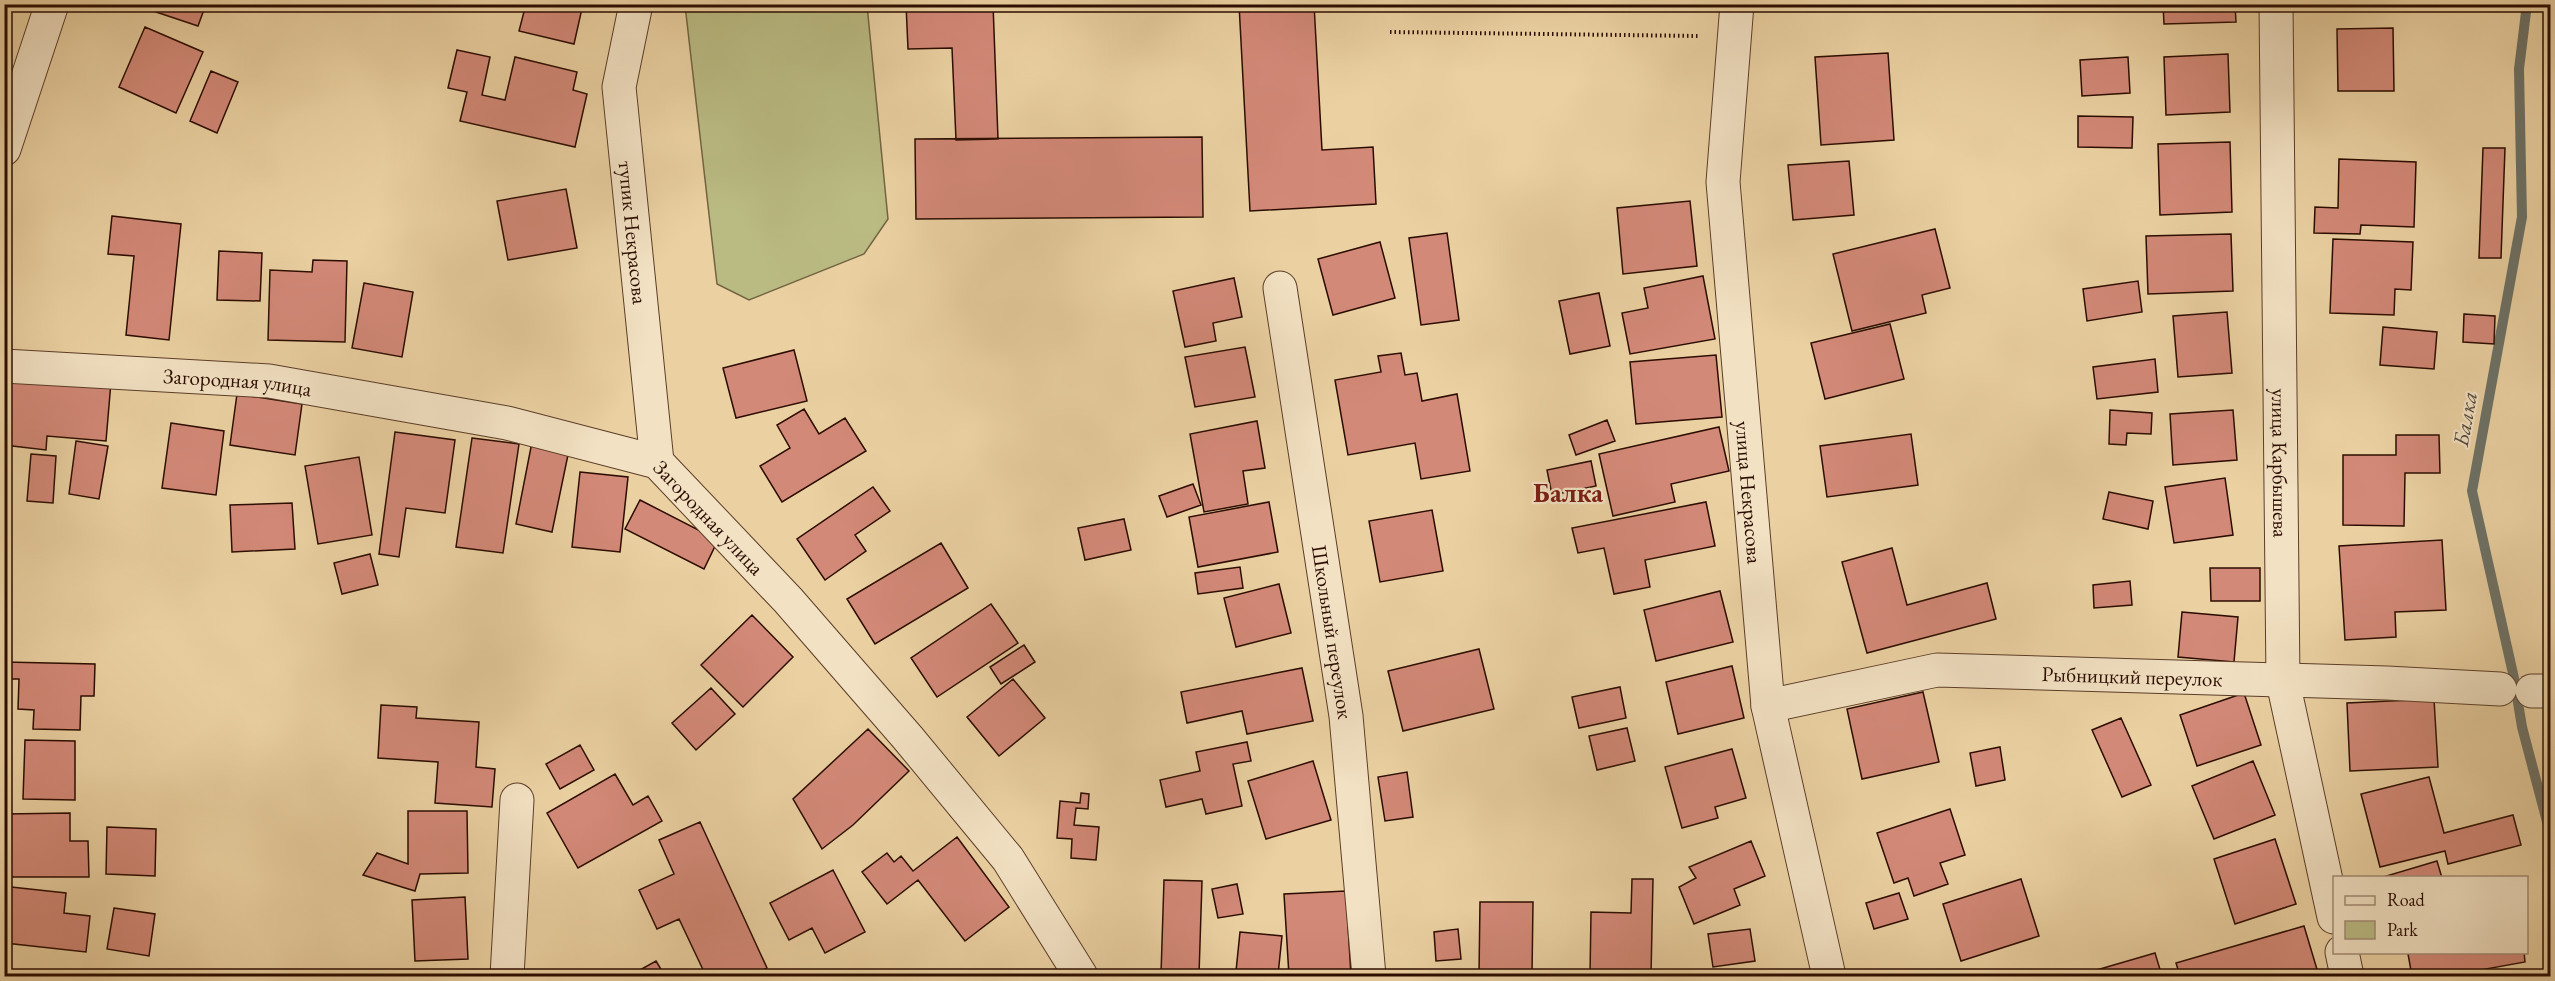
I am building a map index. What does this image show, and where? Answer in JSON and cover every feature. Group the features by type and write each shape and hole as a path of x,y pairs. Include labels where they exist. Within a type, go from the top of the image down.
{"street":[{"path":"4,149 52,4"},
{"name":"тупик Некрасова","path":"636,4 619,87 657,462"},
{"name":"улица Карбышева","path":"2276,4 2283,682 2333,912"},
{"name":"улица Некрасова","path":"1736,20 1723,182 1768,706 1829,976"},
{"name":"Школьный переулок","path":"1280,288 1346,716 1369,976"},
{"name":"Загородная улица","path":"4,366 269,381 507,423 657,462 788,600 908,738 1001,850 1081,976"},
{"name":"Рыбницкий переулок","path":"1768,706 1937,670 2283,682 2387,683 2500,690"},
{"path":"507,976 517,800"},
{"path":"2342,954 2348,976"}],"path":[{"path":"1390,33 1736,20"}],"green space":[{"path":"685,5 867,5 888,219 864,254 749,300 717,284"}],"building":[{"path":"152,4 206,4 198,26 150,10"},
{"path":"526,4 583,4 574,44 519,31"},
{"path":"906,4 993,4 998,139 956,140 952,48 908,49"},
{"path":"1239,4 1314,4 1322,150 1373,147 1376,204 1250,211"},
{"path":"2163,4 2235,4 2236,22 2164,24"},
{"path":"145,27 203,52 176,113 119,87"},
{"path":"2393,28 2394,91 2338,91 2337,29"},
{"path":"457,50 490,57 482,95 505,100 515,57 577,72 573,90 587,94 575,147 460,121 467,92 448,88"},
{"path":"1888,53 1894,140 1821,145 1815,57"},
{"path":"2228,54 2230,112 2166,115 2164,57"},
{"path":"2128,57 2130,93 2082,96 2080,60"},
{"path":"211,71 238,82 217,133 190,121"},
{"path":"2078,116 2133,117 2132,148 2078,147"},
{"path":"1202,137 1203,217 916,219 915,139"},
{"path":"2230,142 2232,212 2160,215 2158,144"},
{"path":"2483,148 2505,148 2501,258 2479,258"},
{"path":"2339,159 2416,162 2414,227 2361,225 2360,234 2314,233 2315,207 2338,208"},
{"path":"1849,161 1854,215 1793,220 1788,165"},
{"path":"566,189 577,248 508,260 497,201"},
{"path":"1690,201 1697,266 1623,274 1617,208"},
{"path":"112,216 181,224 169,340 126,335 134,256 108,254"},
{"path":"1935,229 1950,288 1922,295 1926,313 1852,331 1833,254"},
{"path":"1447,233 1459,320 1421,325 1409,238"},
{"path":"2231,234 2233,291 2148,294 2146,236"},
{"path":"2333,239 2413,242 2411,290 2395,289 2394,315 2330,313"},
{"path":"1380,242 1395,298 1333,315 1318,259"},
{"path":"219,251 262,253 260,301 217,300"},
{"path":"313,260 347,261 345,342 268,340 270,270 312,272"},
{"path":"1703,276 1715,339 1630,354 1622,313 1648,308 1644,288"},
{"path":"1234,278 1242,317 1213,323 1216,341 1185,347 1173,291"},
{"path":"2138,281 2142,312 2087,321 2083,289"},
{"path":"364,283 413,292 402,357 352,348"},
{"path":"1599,293 1610,346 1570,354 1559,301"},
{"path":"2227,312 2232,373 2178,377 2173,316"},
{"path":"2464,314 2495,316 2494,344 2463,342"},
{"path":"1890,324 1904,379 1825,399 1811,343"},
{"path":"2383,327 2437,332 2434,369 2380,365"},
{"path":"1245,347 1255,397 1195,407 1185,357"},
{"path":"794,350 807,401 736,418 723,368"},
{"path":"1401,353 1405,375 1417,373 1422,401 1457,394 1470,471 1421,479 1415,443 1348,455 1335,380 1381,372 1378,356"},
{"path":"1716,355 1722,417 1636,424 1630,362"},
{"path":"2155,359 2158,392 2097,399 2093,367"},
{"path":"10,372 111,382 106,441 47,436 46,450 4,445"},
{"path":"237,394 302,404 295,455 230,445"},
{"path":"804,409 819,434 845,418 866,451 782,502 760,466 790,448 777,425"},
{"path":"2110,410 2152,413 2151,434 2127,433 2126,445 2109,444"},
{"path":"2233,410 2237,460 2173,465 2170,414"},
{"path":"1607,420 1615,441 1576,455 1569,435"},
{"path":"1257,421 1265,468 1243,471 1248,504 1204,512 1190,434"},
{"path":"171,423 224,431 216,495 162,488"},
{"path":"1719,427 1729,471 1671,484 1675,502 1613,516 1599,454"},
{"path":"395,432 455,440 445,513 406,508 399,557 379,554"},
{"path":"1911,434 1918,485 1827,497 1820,446"},
{"path":"2396,435 2439,435 2440,473 2405,473 2404,526 2343,525 2343,455 2396,455"},
{"path":"472,438 519,444 503,553 456,547"},
{"path":"76,441 108,446 99,499 69,494"},
{"path":"532,442 569,450 552,532 516,524"},
{"path":"31,454 56,456 53,503 27,501"},
{"path":"359,457 372,535 318,544 305,466"},
{"path":"1591,461 1596,486 1552,495 1547,470"},
{"path":"580,472 628,477 620,552 572,547"},
{"path":"2225,478 2233,535 2174,543 2165,487"},
{"path":"1193,484 1201,505 1167,517 1159,496"},
{"path":"873,487 890,511 855,535 866,551 825,580 797,539"},
{"path":"2109,492 2153,501 2148,529 2103,519"},
{"path":"640,500 718,540 704,569 625,529"},
{"path":"1269,502 1278,552 1198,567 1189,517"},
{"path":"1706,502 1715,546 1645,560 1650,587 1614,594 1604,548 1578,553 1572,528"},
{"path":"292,503 295,549 232,552 230,505"},
{"path":"1432,510 1443,571 1380,582 1369,521"},
{"path":"1124,519 1131,550 1085,560 1078,528"},
{"path":"2442,540 2446,610 2395,612 2396,637 2345,640 2339,546"},
{"path":"941,543 968,588 875,644 847,599"},
{"path":"1892,548 1907,605 1987,583 1996,619 1867,653 1842,562"},
{"path":"370,554 378,585 342,594 334,563"},
{"path":"1240,567 1243,588 1198,594 1195,573"},
{"path":"2210,568 2260,568 2260,601 2211,601"},
{"path":"2130,581 2132,605 2094,608 2093,585"},
{"path":"1279,584 1291,633 1236,647 1224,598"},
{"path":"1720,591 1733,642 1656,661 1644,610"},
{"path":"991,604 1018,643 937,697 911,658"},
{"path":"2182,612 2238,617 2234,662 2178,657"},
{"path":"752,615 793,657 743,707 701,665"},
{"path":"1024,645 1035,662 1001,684 990,667"},
{"path":"1479,649 1494,709 1403,731 1388,671"},
{"path":"4,662 95,664 94,696 81,696 80,730 33,729 34,710 18,709 19,679 4,679"},
{"path":"1732,666 1744,718 1678,734 1666,682"},
{"path":"1302,668 1313,721 1247,734 1242,711 1187,723 1181,692"},
{"path":"1013,679 1045,718 999,756 967,717"},
{"path":"1620,687 1626,718 1579,728 1572,697"},
{"path":"711,688 735,714 696,750 672,723"},
{"path":"1923,692 1939,762 1862,779 1847,709"},
{"path":"2244,693 2261,745 2197,766 2180,715"},
{"path":"2434,699 2438,767 2350,771 2347,703"},
{"path":"381,705 417,707 416,718 479,722 476,767 495,769 492,807 435,803 438,762 378,758"},
{"path":"2121,718 2151,785 2122,797 2092,730"},
{"path":"1627,728 1635,761 1597,770 1589,736"},
{"path":"868,729 909,771 853,825 822,849 793,799"},
{"path":"25,740 75,741 75,800 23,799"},
{"path":"1247,742 1251,761 1233,764 1242,806 1206,814 1202,799 1166,807 1160,780 1200,771 1196,752"},
{"path":"580,745 594,770 560,789 546,764"},
{"path":"2000,747 2005,780 1976,786 1970,753"},
{"path":"1732,749 1746,798 1715,807 1718,818 1682,828 1665,767"},
{"path":"1313,761 1331,820 1266,839 1248,781"},
{"path":"2253,761 2275,815 2214,839 2192,786"},
{"path":"1407,772 1413,817 1385,821 1378,777"},
{"path":"615,774 633,805 648,796 662,821 578,868 547,813"},
{"path":"2429,777 2444,833 2513,815 2521,845 2448,864 2445,851 2380,867 2361,794"},
{"path":"1081,793 1089,794 1088,809 1076,808 1074,825 1099,827 1096,860 1071,858 1072,839 1057,838 1060,801 1080,803"},
{"path":"1950,809 1965,855 1940,863 1948,884 1914,896 1908,878 1894,883 1877,833"},
{"path":"408,811 467,811 468,873 420,874 415,891 363,875 377,853 408,864"},
{"path":"70,813 70,841 88,841 89,877 6,877 6,814"},
{"path":"700,822 767,968 750,976 706,976 679,919 657,929 639,890 674,874 659,840"},
{"path":"107,827 156,829 155,876 106,874"},
{"path":"957,837 1009,907 965,941 918,880 887,904 862,872 887,853 894,862 901,856 913,871"},
{"path":"2275,839 2296,904 2235,924 2214,859"},
{"path":"1751,841 1765,876 1734,889 1740,905 1694,924 1679,887 1696,878 1689,867"},
{"path":"2437,861 2441,876 2386,876"},
{"path":"833,870 865,932 825,953 812,928 789,940 770,903"},
{"path":"1632,879 1653,879 1651,976 1590,976 1591,912 1631,913"},
{"path":"2021,879 2039,936 1961,961 1943,904"},
{"path":"1164,880 1202,881 1199,975 1161,974"},
{"path":"1237,884 1243,914 1218,918 1212,889"},
{"path":"11,887 66,893 64,913 90,916 86,952 5,943"},
{"path":"1346,891 1351,976 1289,976 1284,894"},
{"path":"1899,893 1908,919 1874,929 1866,903"},
{"path":"465,897 468,959 415,961 412,900"},
{"path":"1480,902 1533,902 1532,975 1479,975"},
{"path":"114,908 155,914 149,956 107,949"},
{"path":"2304,926 2319,976 2180,976 2176,963"},
{"path":"1458,929 1461,959 1436,961 1434,932"},
{"path":"1750,929 1755,961 1713,967 1708,934"},
{"path":"1240,932 1282,936 1278,975 1236,971"},
{"path":"2155,953 2162,976 2076,976"},
{"path":"2408,954 2524,954 2525,962 2480,970 2481,976 2412,976"},
{"path":"656,961 665,976 629,976"}],"waterway":[{"name":"Балка","path":"2527,4 2519,69 2522,217 2472,491 2514,678 2522,727 2550,833"}],"district":[{"name":"Балка","path":"1568,492"}]}
